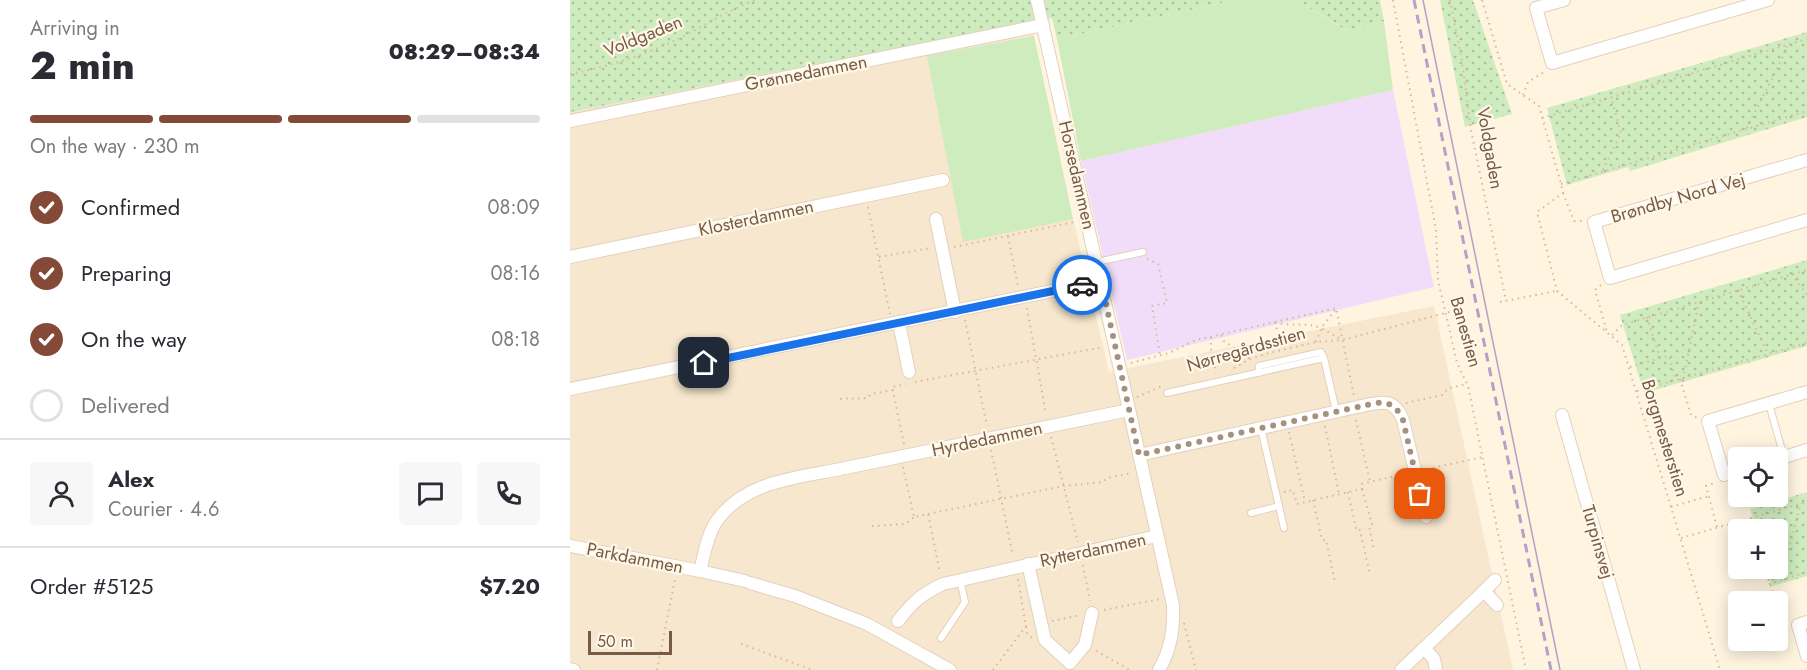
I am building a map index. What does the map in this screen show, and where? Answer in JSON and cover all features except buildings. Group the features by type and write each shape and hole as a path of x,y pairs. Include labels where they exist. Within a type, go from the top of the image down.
{"street":[{"name":"Horsedammen","path":"1037,0 1172,601 1174,624 1171,643 1159,670"},
{"path":"1564,0 1536,8 1552,63 1768,0"},
{"name":"Grønnedammen","path":"570,121 1043,25"},
{"name":"Brøndby Nord Vej","path":"1610,278 1594,222 1807,160"},
{"name":"Klosterdammen","path":"570,257 943,180"},
{"path":"936,219 959,311"},
{"path":"1610,278 1807,220"},
{"path":"570,389 1101,281"},
{"path":"893,324 909,372"},
{"path":"1728,474 1724,475 1708,421 1807,392"},
{"path":"1139,455 1382,402 1392,404 1399,410 1403,420 1426,517"},
{"name":"Hyrdedammen","path":"843,469 1049,426 1128,405"},
{"name":"Turpinsvej","path":"1562,415 1634,670"},
{"path":"1788,456 1807,450"},
{"name":"Parkdammen","path":"700,571 715,523 746,493 765,485 843,469"},
{"name":"Rytterdammen","path":"898,621 914,601 927,591 943,584 1158,536"},
{"name":"Parkdammen","path":"570,546 700,571 811,601 867,624 950,670"},
{"name":"Rytterdammen","path":"1028,564 1045,640 1070,663 1085,645"},
{"path":"1401,670 1495,580"},
{"path":"1484,591 1497,605"},
{"path":"1085,645 1092,613"},
{"path":"1807,622 1798,625 1807,656"},
{"path":"1424,648 1434,659 1436,670"}],"lane":[{"path":"1097,262 1143,252"},
{"path":"1258,373 1260,366 1321,352 1336,412"},
{"path":"1167,393 1324,358"},
{"path":"1769,403 1779,447"},
{"path":"1261,428 1284,528"},
{"path":"1251,513 1279,507"},
{"path":"941,638 965,602 960,580"}],"path":[{"name":"Voldgaden","path":"570,74 625,60 678,39 755,0"},
{"name":"Banestien","path":"1393,0 1436,230 1438,280 1444,313 1457,363 1467,384 1526,670"},
{"name":"Voldgaden","path":"1450,0 1462,61 1471,130 1506,301"},
{"path":"1482,0 1507,84 1539,106 1563,193 1574,221 1582,221"},
{"path":"1542,118 1807,39"},
{"path":"1746,129 1787,50 1786,45"},
{"path":"1523,95 1528,82 1543,74 1552,63"},
{"path":"1603,171 1621,134 1611,98"},
{"path":"1561,184 1807,111"},
{"path":"1500,302 1557,291 1538,212 1563,193"},
{"path":"866,196 893,324"},
{"path":"879,257 1008,236 1087,219"},
{"path":"1008,236 1021,298 1026,306 1049,426 1081,553 1092,613 1172,601 1186,626 1196,670"},
{"path":"1143,252 1147,260 1158,264 1167,303 1152,306 1160,355"},
{"path":"1611,335 1622,325 1807,270"},
{"path":"1792,274 1807,295"},
{"path":"1607,333 1595,290 1610,278"},
{"path":"1738,290 1768,354"},
{"name":"Borgmesterstien","path":"1557,291 1622,345 1720,670"},
{"path":"1680,379 1699,302"},
{"path":"1120,365 1160,355 1211,336 1336,308"},
{"path":"1316,342 1322,327 1336,308"},
{"path":"1336,308 1370,482"},
{"name":"Nørregårdsstien","path":"1231,370 1250,359 1281,350 1316,342 1342,340 1456,310"},
{"path":"959,311 975,371 1016,567 1027,633 1035,640"},
{"path":"1647,317 1660,358"},
{"path":"1275,322 1282,325 1299,324 1322,327 1329,334 1342,340"},
{"path":"1275,322 1284,361"},
{"path":"1221,334 1224,340 1250,359 1258,373"},
{"path":"1211,336 1211,349 1218,382"},
{"path":"1637,391 1807,343"},
{"path":"914,517 903,463 906,456 892,387 1115,345"},
{"path":"1630,367 1669,356 1680,379 1691,415 1708,421"},
{"name":"Nørregårdsstien","path":"1216,373 1224,371"},
{"path":"1395,406 1442,395 1449,388 1467,384"},
{"name":"Nørregårdsstien","path":"1128,405 1165,385"},
{"path":"840,399 868,398 871,394 893,390"},
{"path":"1322,415 1339,494"},
{"path":"1287,423 1305,502"},
{"path":"1374,550 1369,526 1372,524 1361,484 1483,457"},
{"path":"872,526 905,524 914,517 1001,497 1088,482 1094,484 1103,482 1107,478 1143,471"},
{"path":"1717,528 1706,486 1723,481 1724,475"},
{"path":"1276,493 1293,490 1297,504 1362,489"},
{"path":"1348,492 1370,574"},
{"path":"1671,507 1709,496"},
{"path":"1313,500 1322,540 1326,540 1335,582"},
{"path":"1681,538 1807,502"},
{"path":"1788,552 1801,503"},
{"path":"928,514 943,584"},
{"path":"657,670 678,567"},
{"path":"1788,577 1807,572"},
{"path":"1767,579 1772,591"},
{"path":"1769,584 1781,579"},
{"path":"741,644 813,670"},
{"path":"1085,645 1130,670"}],"shaded area":[{"path":"1030,17 1073,219 1109,372 1434,306 1513,670 570,670 570,103"},
{"path":"1393,90 1434,287 1127,360 1081,161"}],"green space":[{"path":"570,0 1235,0 1057,39 1052,18 570,112"},
{"path":"1235,0 1297,0 1346,31 1384,21 1393,90 1081,161 1057,39"},
{"path":"1297,0 1380,0 1384,21 1347,31"},
{"path":"1440,0 1473,0 1512,114 1465,127"},
{"path":"1807,32 1807,117 1630,171 1628,167 1567,185 1547,108"},
{"path":"1034,36 1073,219 963,242 927,56"},
{"path":"1807,260 1807,346 1644,393 1620,315"},
{"path":"1807,492 1807,576 1772,586 1770,579 1788,579 1788,519 1753,519 1750,509 1788,507 1788,498"}],"tram line":[{"path":"1423,0 1560,670"}],"railway":[{"path":"1414,0 1551,670"}],"way so far":[{"path":"1082,285 1101,281 1139,455 1382,402 1392,404 1399,410 1420,494"}],"route":[{"path":"704,363 1082,285"}]}
